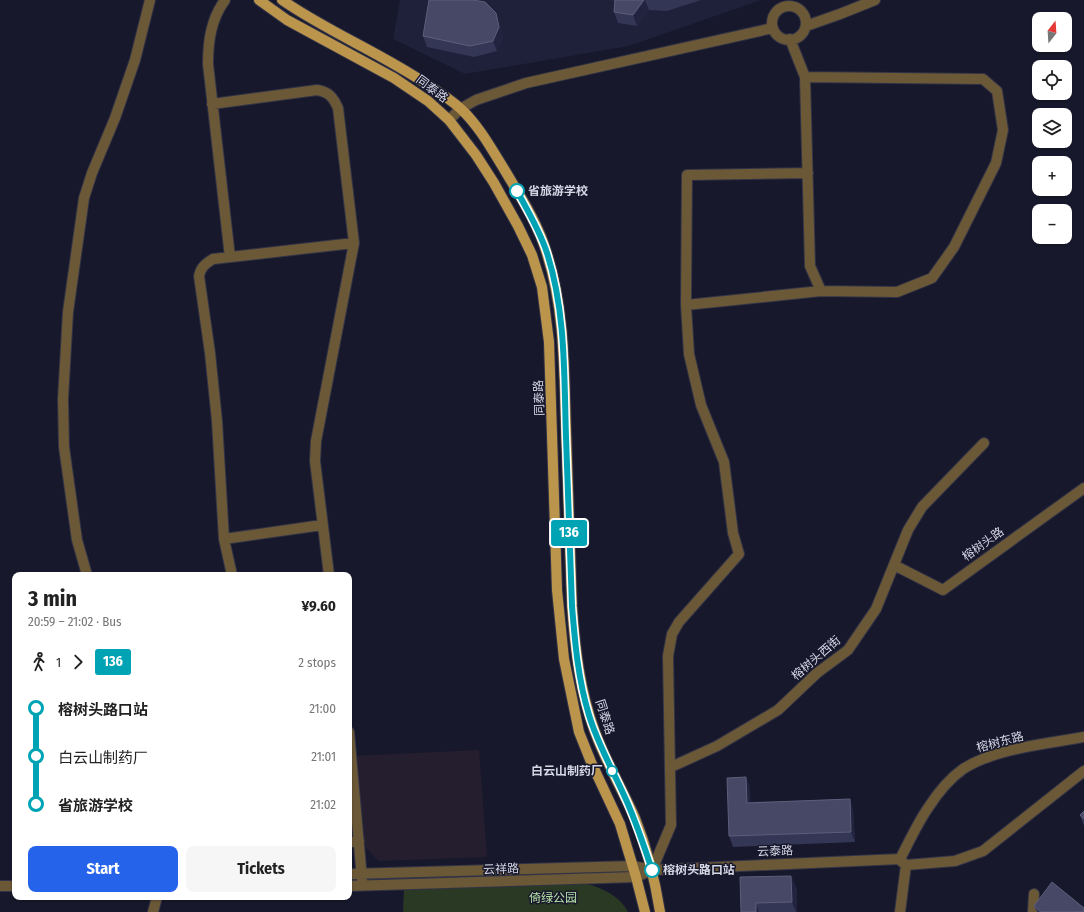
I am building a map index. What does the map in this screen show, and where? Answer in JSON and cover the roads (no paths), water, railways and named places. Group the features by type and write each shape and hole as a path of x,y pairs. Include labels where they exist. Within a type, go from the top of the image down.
{"main road":[{"name":"同泰路","path":"260,0 287,20 394,78 428,101 449,120 476,155 508,207 532,255 542,287 548,324 557,590 564,659 579,732 584,748 620,824 645,912"},
{"name":"同泰路","path":"282,0 324,26 401,67 460,108 489,145 526,206 540,234 551,267 560,314 563,351 572,606 581,681 585,701 595,732 635,819 652,870 660,912"}],"street":[{"path":"86,572 77,540 64,447 63,399 68,312 84,198 92,173 115,118 134,60 150,0"},
{"path":"225,0 212,24 208,44 208,64 230,257"},
{"path":"806,26 875,0"},
{"path":"790,40 800,35 804,31 806,26 804,15 796,7 778,5 773,18 773,28 780,36 790,40 805,77 810,266 821,291"},
{"path":"449,120 460,108 476,100 526,83 773,28"},
{"path":"686,305 821,291 897,292 932,278 954,247 996,163 1003,130 997,91 983,78 805,77"},
{"path":"212,104 317,90 324,91 332,97 338,108 354,243 316,441 315,461 329,572"},
{"path":"652,870 671,826 668,656 672,634 679,622 739,554 733,533 724,462 701,405 689,354 686,305 687,175 808,173"},
{"path":"231,572 224,539 217,421 210,353 199,276 201,269 204,264 213,259 354,243"},
{"name":"榕树头西街","path":"671,767 717,746 778,710 817,673 848,650 876,609 908,530 922,507 984,443"},
{"name":"榕树头路","path":"894,565 942,590 1084,488"},
{"path":"224,539 322,525"},
{"name":"榕树东路","path":"903,862 928,807 949,780 963,770 989,756 1084,738"},
{"name":"云泰路","path":"652,870 955,861 983,851 1084,771"},
{"path":"352,797 354,841 362,874 363,886"},
{"path":"900,912 903,862"},
{"name":"云祥路","path":"352,874 633,866 652,870"},
{"name":"云祥路","path":"352,886 636,877 652,870"},
{"path":"0,886 12,886"},
{"path":"1033,912 1034,894"},
{"path":"153,912 156,900"}],"place":[{"name":"省旅游学校","path":"517,191"},
{"name":"白云山制药厂","path":"612,771"},
{"name":"榕树头路口站","path":"652,870"}],"park label":[{"name":"倚绿公园","path":"553,898"}]}
